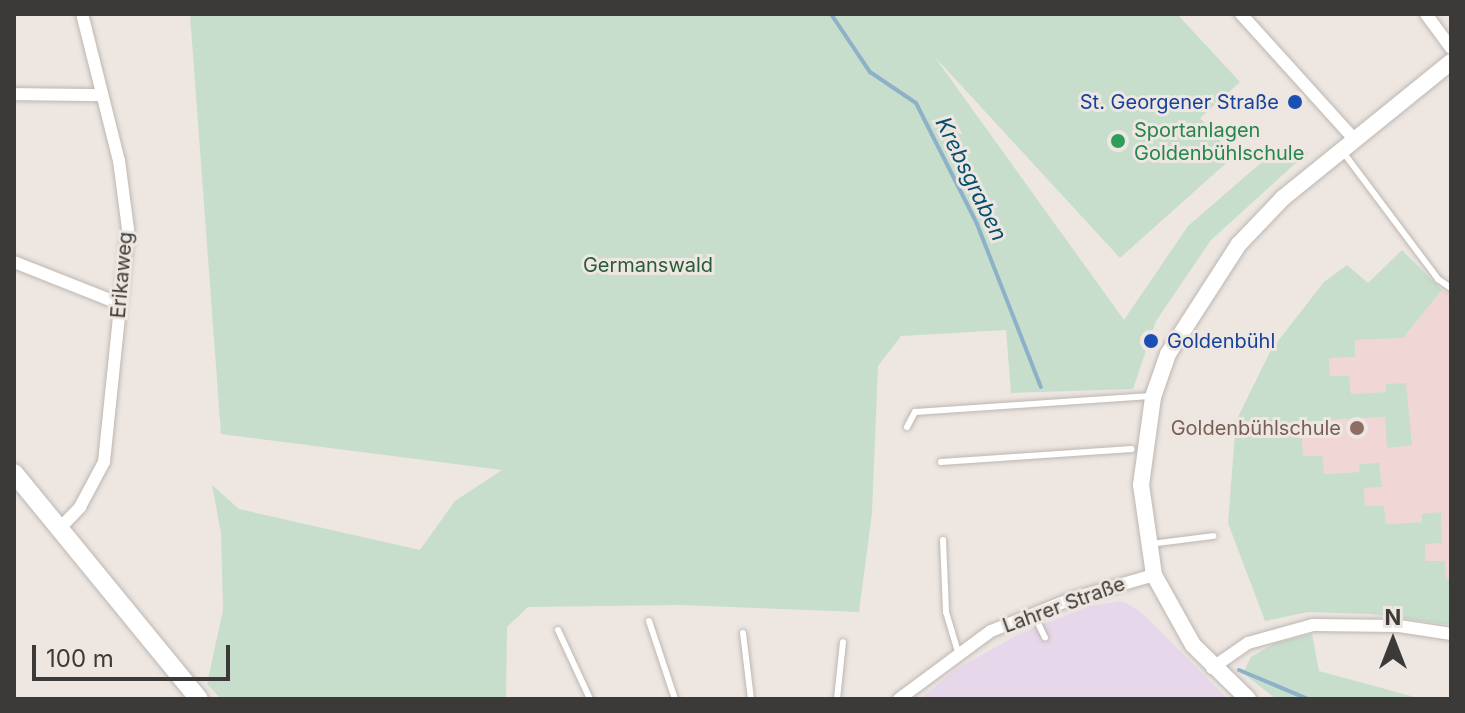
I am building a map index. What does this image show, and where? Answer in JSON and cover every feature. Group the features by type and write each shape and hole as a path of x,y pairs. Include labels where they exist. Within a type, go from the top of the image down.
{"main road":[{"path":"14,473 199,699"}],"street":[{"name":"Erikaweg","path":"61,527 80,507 104,462 120,304 126,199 82,14"},
{"path":"1241,14 1348,145"},
{"path":"1426,14 1451,48"},
{"path":"1248,699 1212,668 1180,627 1154,575 1146,545 1141,485 1153,397 1168,354 1239,244 1348,145 1451,62"},
{"path":"14,94 101,95"},
{"path":"14,262 120,304"},
{"name":"Lahrer Straße","path":"899,699 958,652 1032,612 1154,575"},
{"path":"1212,668 1248,643 1313,625 1399,626 1451,634"}],"lane":[{"path":"1348,145 1438,279 1451,288"},
{"path":"907,427 915,412 1153,397"},
{"path":"941,462 1001,454 1132,449"},
{"path":"1146,545 1213,536"},
{"path":"943,540 946,612 958,652"},
{"path":"1032,612 1045,638"},
{"path":"649,621 675,699"},
{"path":"558,630 590,699"},
{"path":"743,633 751,699"},
{"path":"837,699 843,642"}],"shaded area":[{"name":"Goldenbühlschule","path":"1442,290 1451,295 1451,579 1446,579 1426,562 1425,543 1441,543 1422,522 1385,524 1365,507 1360,472 1323,474 1303,457 1302,438 1328,437 1328,420 1386,417 1387,392 1350,394 1330,377 1329,358 1355,340 1403,338"},
{"path":"1122,601 1140,611 1228,699 920,699 955,670 1019,634 1090,606"}],"green space":[{"name":"Germanswald","path":"190,14 1177,14 1240,82 1200,118 1234,156 1120,258 934,56 1124,320 1188,226 1277,149 1308,152 1211,240 1156,321 1133,389 1011,393 1006,330 901,336 878,366 872,513 859,612 680,605 528,607 507,627 506,699 221,699 207,684 223,610 221,533 212,485 239,509 420,550 455,501 502,470 221,434"},
{"path":"1402,250 1442,290 1403,338 1355,340 1355,357 1329,358 1330,376 1349,376 1351,394 1386,392 1386,384 1406,383 1412,445 1387,448 1385,417 1328,420 1329,437 1302,438 1303,456 1322,456 1324,474 1359,472 1360,464 1379,463 1382,487 1364,488 1365,506 1384,506 1386,524 1422,522 1422,514 1441,512 1442,543 1425,544 1426,561 1445,561 1446,579 1451,579 1451,625 1371,614 1308,612 1265,621 1228,523 1236,421 1271,350 1324,282 1347,265 1368,283"},
{"path":"1312,634 1319,671 1422,699 1276,699 1243,673 1251,657 1275,643"}],"waterway":[{"name":"Krebsgraben","path":"831,14 870,72 916,103 977,224 1041,387"},
{"name":"Krebsgraben","path":"1239,670 1308,699"}],"place":[{"name":"St. Georgener Straße","path":"1295,102"},
{"name":"Sportanlagen Goldenbühlschule","path":"1118,141"},
{"name":"Goldenbühl","path":"1151,341"},
{"name":"Goldenbühlschule","path":"1357,428"}]}
